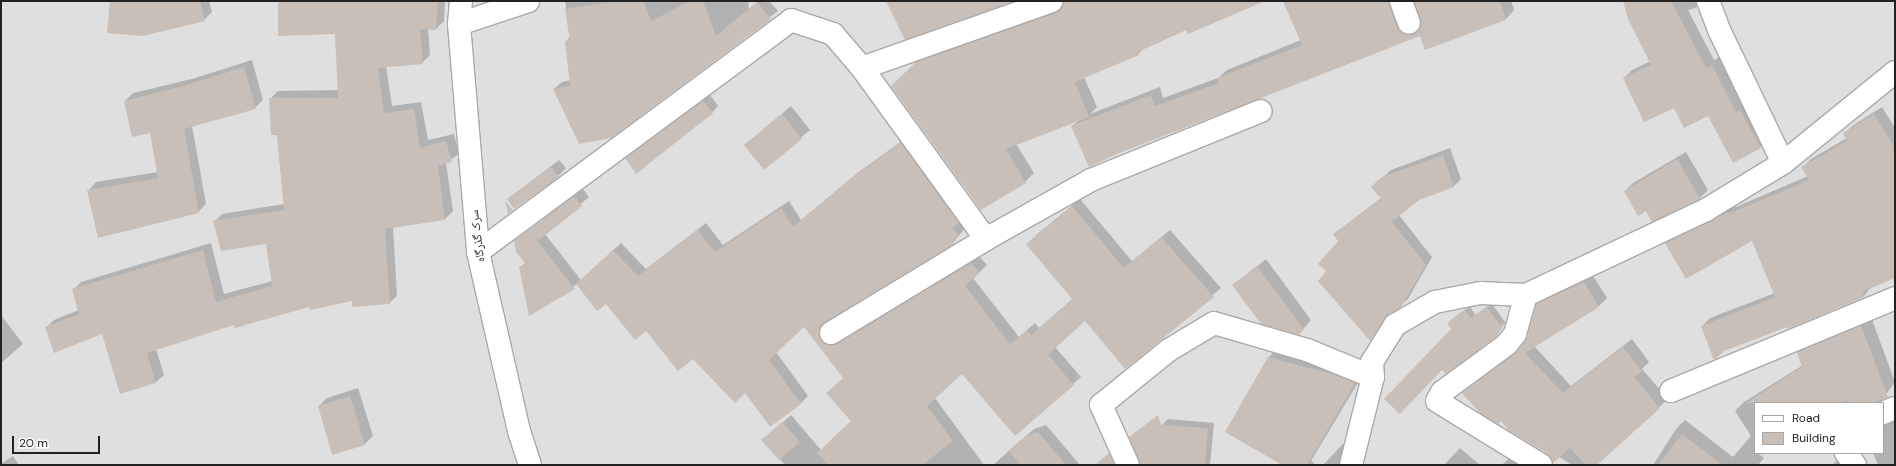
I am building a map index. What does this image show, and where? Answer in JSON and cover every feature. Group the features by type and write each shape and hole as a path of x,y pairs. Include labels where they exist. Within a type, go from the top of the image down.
{"street":[{"name":"سرک گذرگاه","path":"461,1 459,24 478,252 519,431 530,465"},
{"path":"459,24 528,1"},
{"path":"862,68 1052,1"},
{"path":"1401,1 1409,23"},
{"path":"1708,1 1720,32 1783,163"},
{"path":"478,252 791,20 833,34 862,68 986,239"},
{"path":"1351,465 1372,377 1372,362 1395,324 1435,302 1480,293 1526,295 1706,210 1783,163 1895,72"},
{"path":"832,333 986,239 1091,180 1261,111"},
{"path":"1526,295 1515,334 1506,345 1442,392 1437,401 1540,465"},
{"path":"1672,391 1895,298"},
{"path":"1128,465 1100,404 1169,350 1214,323 1307,350 1372,377"},
{"path":"1884,413 1895,408"},
{"path":"1847,454 1854,465"}],"shaded area":[{"path":"1,1 1895,1 1895,465 1,465"}],"building":[{"path":"110,1 200,1 205,21 143,36 107,33"},
{"path":"278,1 438,1 436,30 420,29 423,64 378,68 384,113 414,109 420,148 446,141 452,162 438,166 445,220 385,229 390,304 352,307 352,301 310,310 309,307 235,328 234,325 147,353 156,383 120,394 102,334 54,353 45,327 79,314 72,289 203,250 216,302 272,286 266,244 221,251 213,221 284,210 277,135 271,135 269,98 338,98 335,34 278,36"},
{"path":"616,1 643,1 651,21 690,1 703,1 716,36 757,2 771,19 611,138 579,144 553,89 570,86 565,41 570,41 565,9"},
{"path":"886,1 1014,1 905,40"},
{"path":"1064,1 1265,1 1188,34 1186,30 1138,52 1139,55 1075,82 1089,117 1006,149 1026,183 981,210 891,86 916,62 1056,13 1062,9"},
{"path":"1283,1 1389,1 1397,28 1407,35 1414,35 1421,26 1414,1 1500,1 1506,20 1425,50 1420,36 1117,154 1089,167 1071,126 1151,95 1155,106 1219,83 1217,78 1302,45"},
{"path":"1623,1 1671,1 1706,68 1712,65 1736,112 1740,110 1761,148 1733,163 1708,116 1684,128 1674,108 1644,122 1623,78 1651,65 1628,19"},
{"path":"244,67 256,109 184,129 199,213 98,238 87,190 158,178 150,133 132,137 124,101 183,86"},
{"path":"703,101 713,113 636,174 625,158"},
{"path":"782,114 802,139 764,170 744,145"},
{"path":"1874,114 1895,148 1895,278 1862,292 1864,297 1788,329 1787,327 1732,348 1730,346 1714,360 1701,326 1775,297 1752,241 1686,279 1665,243 1727,212 1728,214 1809,180 1801,167 1847,141 1843,133"},
{"path":"901,143 959,223 952,228 959,236 952,242 954,244 824,323 819,334 825,344 837,344 971,263 980,273 965,286 1010,344 1027,330 1031,335 1072,299 1026,244 1072,206 1124,268 1161,237 1214,297 1125,369 1085,321 1048,355 1074,385 1015,436 962,374 927,406 953,441 922,465 829,465 817,453 851,421 826,393 843,378 804,327 769,360 801,404 770,427 745,393 735,403 693,359 678,371 646,331 635,340 606,304 597,311 576,284 613,250 638,276 697,230 715,252 781,208 793,227 851,178"},
{"path":"1443,155 1454,187 1419,200 1392,222 1426,265 1401,307 1385,318 1370,341 1318,281 1326,271 1318,264 1338,241 1333,234 1381,199 1371,187 1382,177"},
{"path":"1677,159 1700,199 1652,222 1646,211 1638,216 1624,191"},
{"path":"551,167 559,177 514,209 507,199"},
{"path":"574,196 582,206 538,241 529,230"},
{"path":"505,201 513,210 508,214"},
{"path":"529,230 575,289 529,316 519,267 526,264 516,252 514,241"},
{"path":"1257,266 1304,329 1299,335 1261,324 1232,285"},
{"path":"1584,282 1599,307 1525,353 1563,393 1623,347 1642,371 1634,377 1660,408 1597,465 1586,465 1570,448 1553,463 1548,454 1508,430 1501,421 1498,424 1481,414 1462,393 1516,353 1527,338 1536,304"},
{"path":"1487,307 1500,325 1505,322 1497,336 1446,374 1442,370 1400,414 1384,399 1451,329 1447,323 1465,310 1471,318"},
{"path":"1861,325 1888,397 1878,402 1847,402 1846,400 1843,402 1746,403 1802,367 1797,352"},
{"path":"1268,357 1336,375 1355,383 1307,465 1282,465 1225,432"},
{"path":"350,396 365,445 332,455 318,406"},
{"path":"1158,415 1161,425 1208,428 1205,465 1140,465 1129,437"},
{"path":"782,422 800,442 779,460 761,440"},
{"path":"1038,432 1066,465 1021,465 1008,451 1026,436"},
{"path":"1682,434 1723,465 1658,465"},
{"path":"1109,453 1114,465 1095,465"}]}
